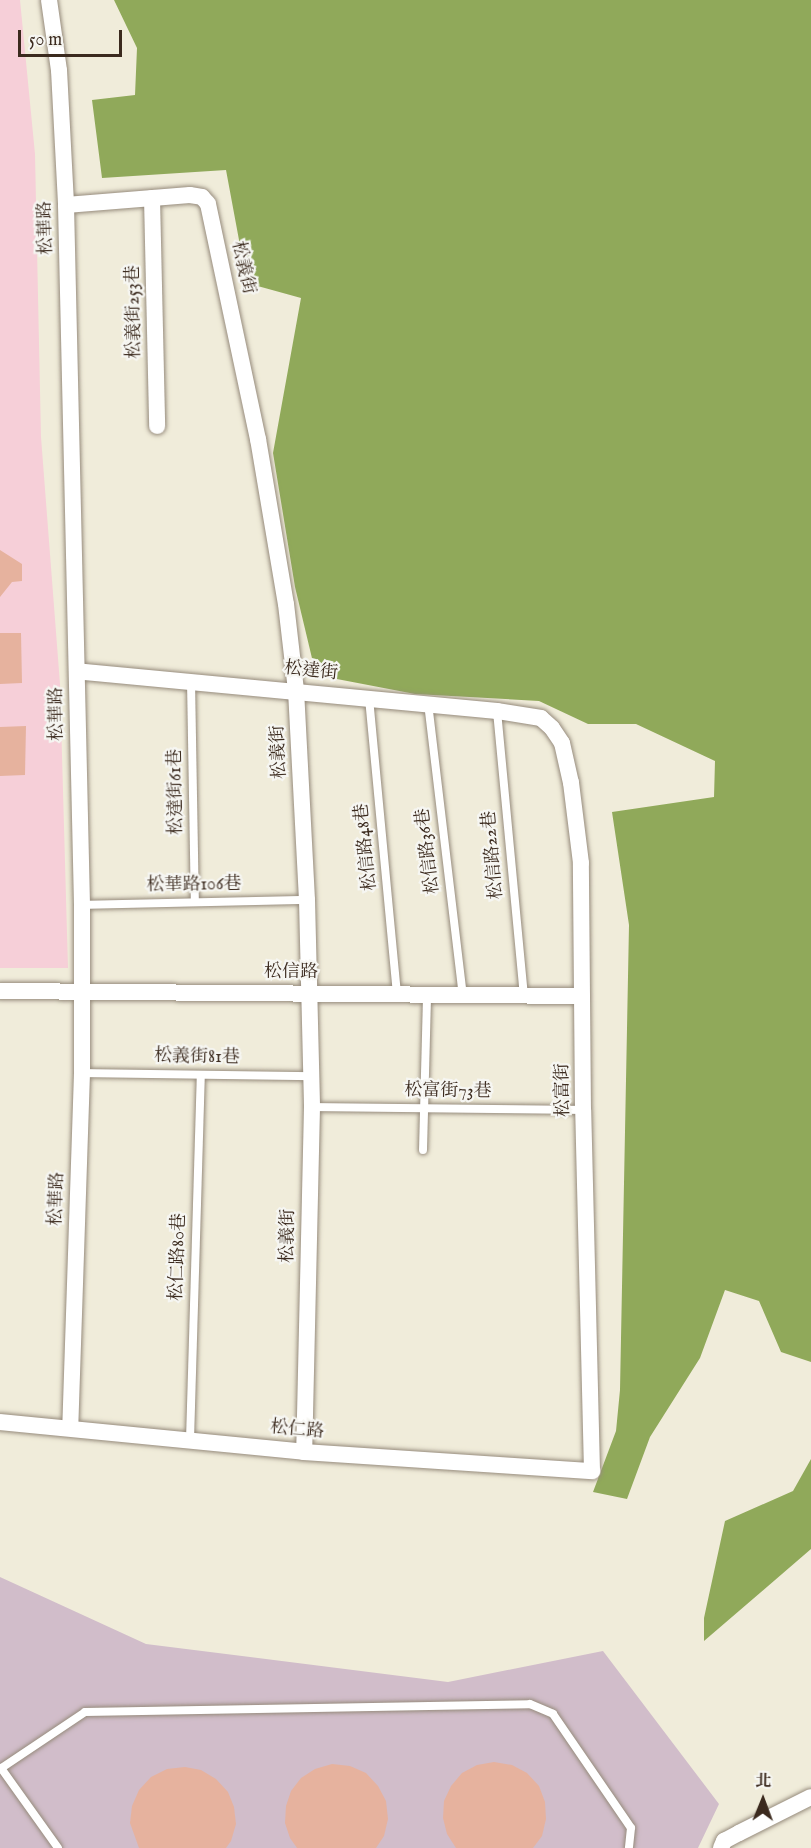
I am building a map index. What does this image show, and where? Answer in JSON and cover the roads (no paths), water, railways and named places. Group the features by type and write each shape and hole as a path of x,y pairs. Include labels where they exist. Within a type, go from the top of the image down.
{"street":[{"name":"松華路","path":"49,0 59,70 66,205 82,905 82,1073 70,1428"},
{"name":"松義街","path":"66,205 190,195 202,197 208,204 258,439 286,604 296,690 307,900 312,1107 304,1452"},
{"name":"松義街253巷","path":"152,198 157,426"},
{"name":"松達街","path":"77,671 428,703 541,718"},
{"name":"松富街","path":"541,718 552,728 562,743 571,783 581,863 583,1110 592,1471"},
{"name":"松信路","path":"0,991 582,996"},
{"name":"松仁路","path":"0,1422 304,1452 592,1471"},
{"path":"721,1848 724,1841 811,1797"}],"lane":[{"name":"松達街61巷","path":"191,681 195,902"},
{"name":"松信路48巷","path":"369,698 397,993"},
{"name":"松信路36巷","path":"428,703 463,996"},
{"name":"松信路22巷","path":"497,711 524,995"},
{"name":"松華路106巷","path":"82,905 307,900"},
{"path":"423,1150 427,995"},
{"name":"松義街81巷","path":"82,1073 311,1076"},
{"name":"松仁路80巷","path":"190,1440 201,1076"},
{"name":"松富街73巷","path":"312,1107 583,1110"},
{"path":"58,1848 0,1769 85,1712 530,1704 553,1714 625,1818 631,1827 629,1848"}]}
